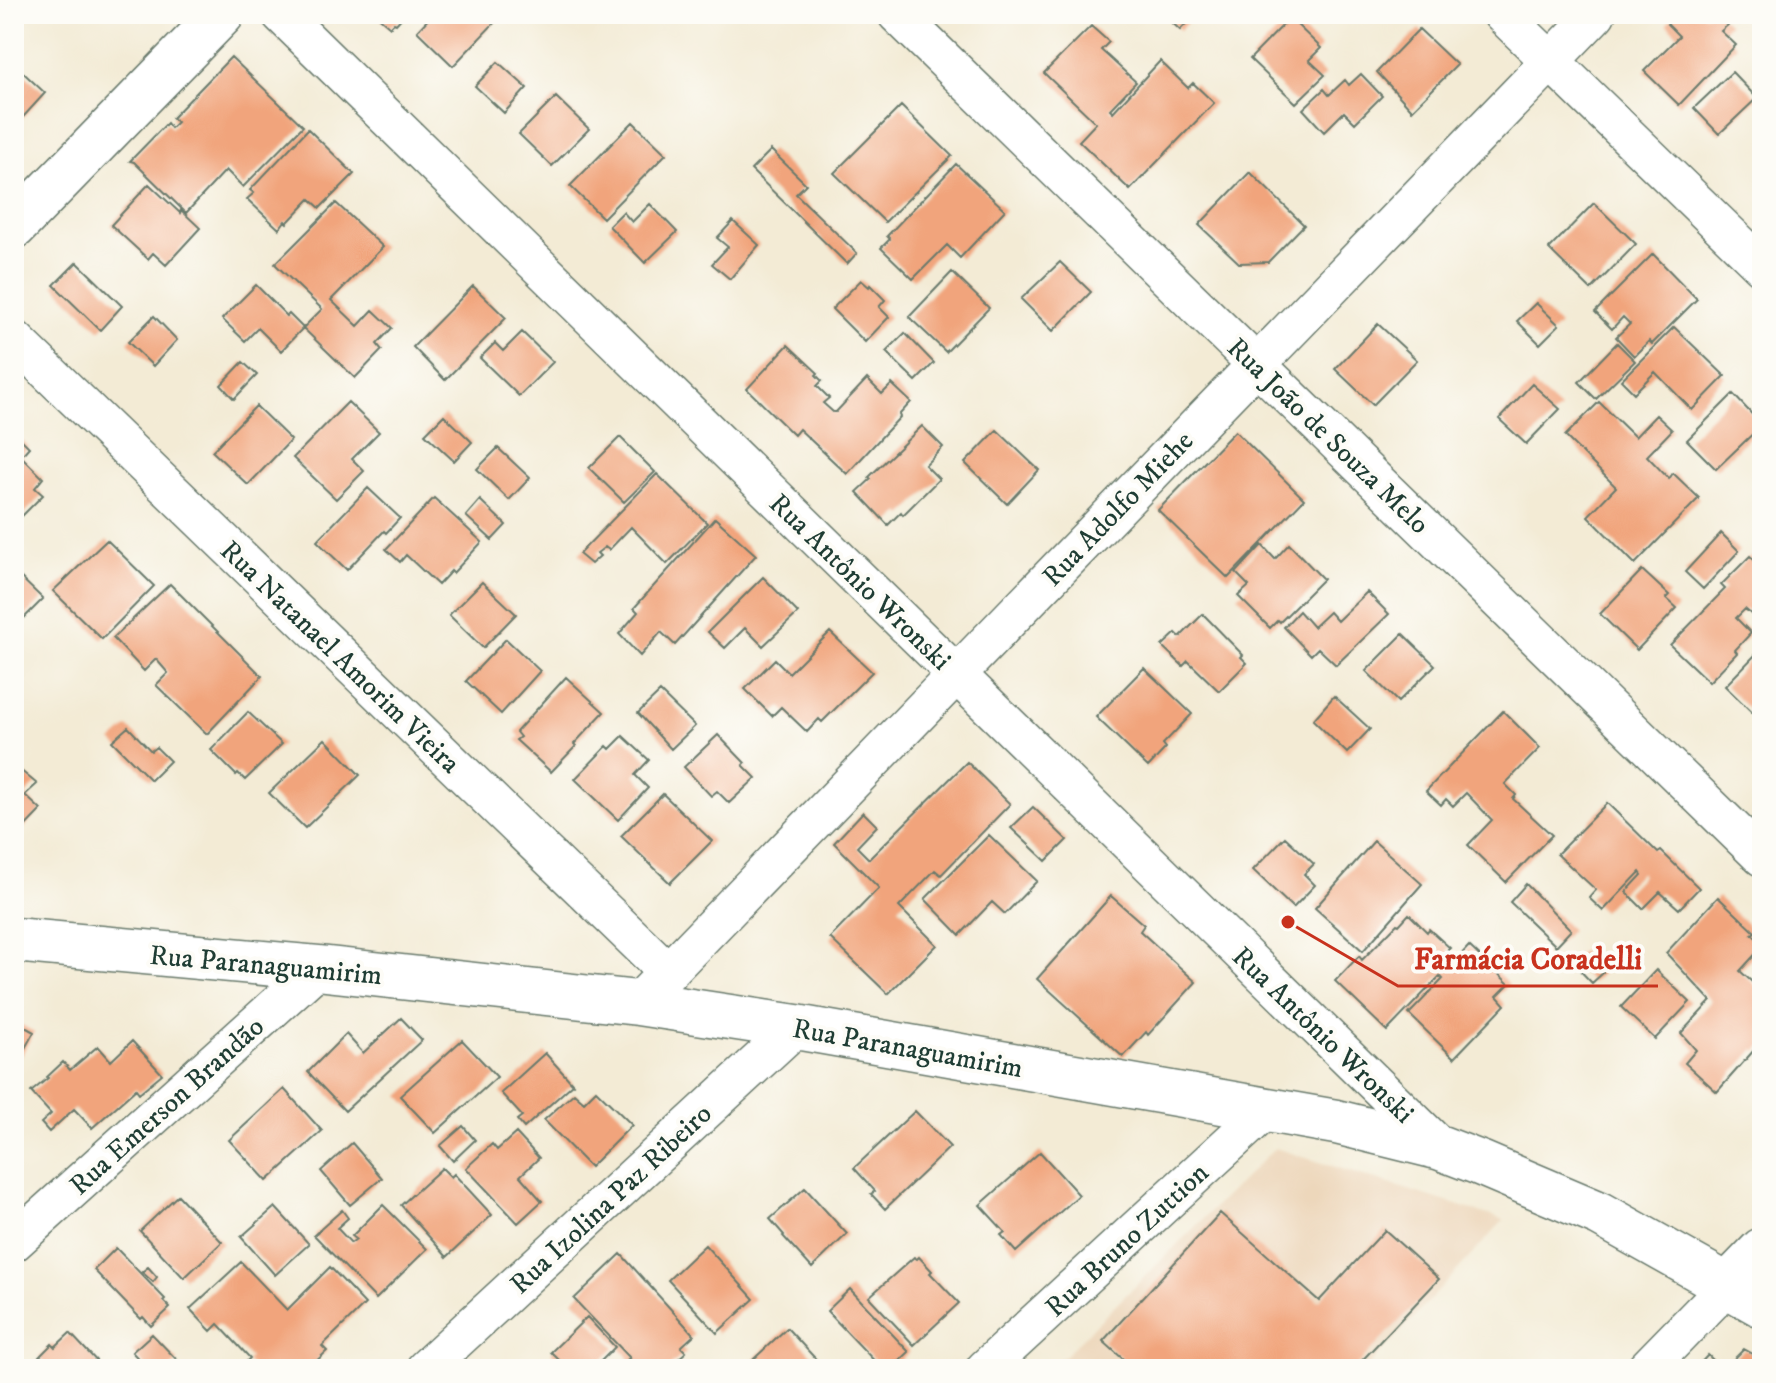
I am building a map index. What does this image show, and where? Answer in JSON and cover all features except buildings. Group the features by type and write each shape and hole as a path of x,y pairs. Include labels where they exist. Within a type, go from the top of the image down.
{"street":[{"path":"14,227 222,14"},
{"name":"Rua Antônio Wronski","path":"281,14 1441,1148"},
{"name":"Rua João de Souza Melo","path":"897,14 1762,857"},
{"path":"1502,14 1762,266"},
{"name":"Rua Adolfo Miehe","path":"638,1003 1596,14"},
{"name":"Rua Natanael Amorim Vieira","path":"14,339 668,972"},
{"name":"Rua Paranaguamirim","path":"14,940 318,968 638,1003 796,1027 1336,1122 1441,1148 1480,1163 1600,1214 1744,1295"},
{"name":"Rua Emerson Brandão","path":"14,1242 318,968"},
{"name":"Rua Izolina Paz Ribeiro","path":"425,1369 796,1027"},
{"name":"Rua Bruno Zuttion","path":"985,1369 1267,1109"},
{"path":"1646,1369 1744,1295 1762,1250"}],"shaded area":[{"path":"1275,1148 1504,1220 1366,1369 1051,1369"}],"place":[{"name":"Farmácia Coradelli","path":"1288,922"}]}
